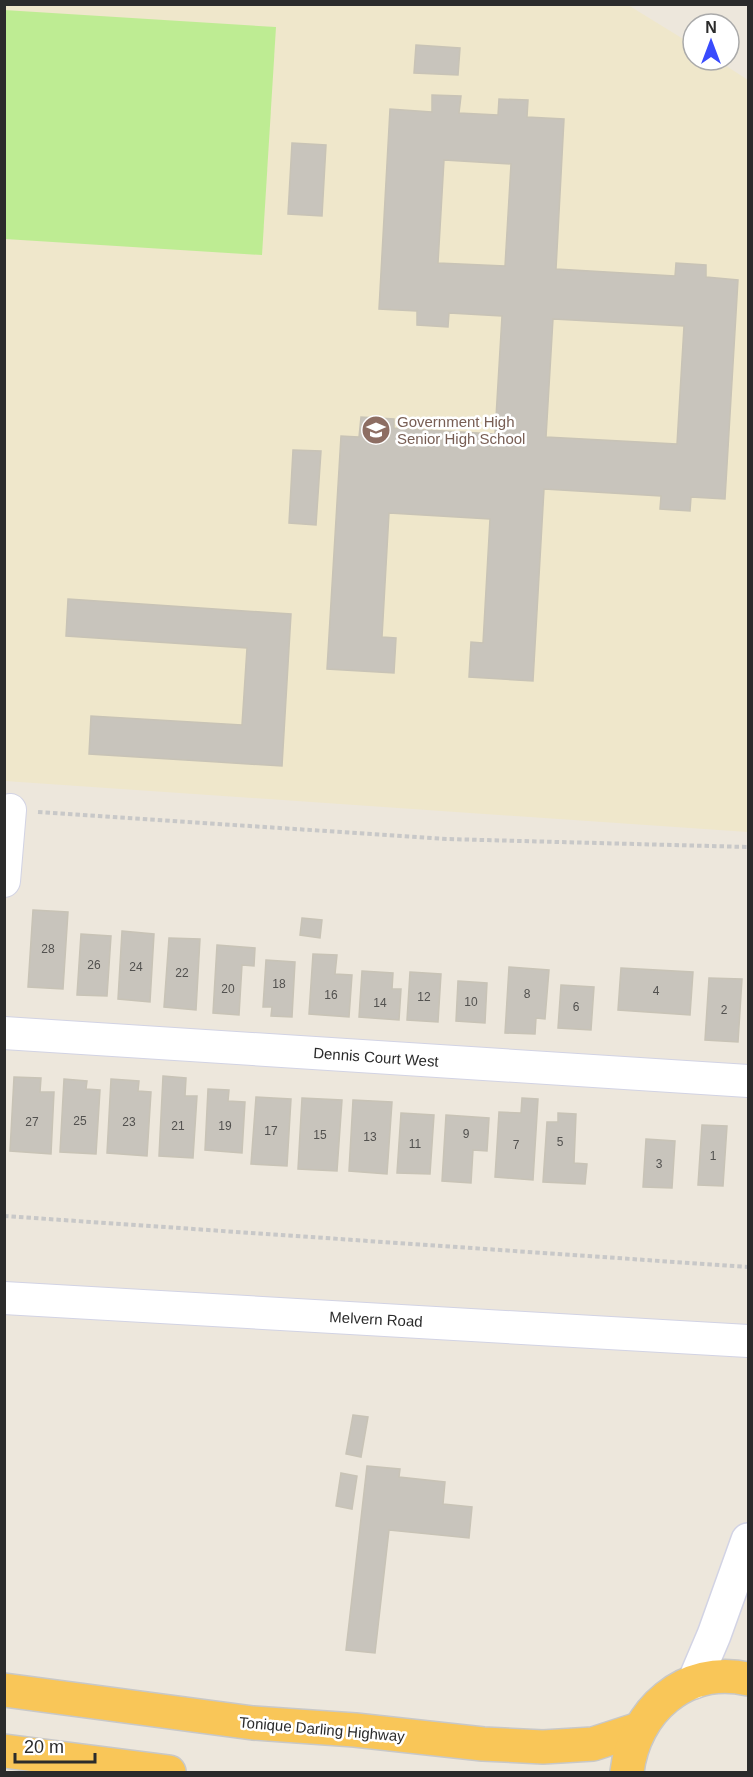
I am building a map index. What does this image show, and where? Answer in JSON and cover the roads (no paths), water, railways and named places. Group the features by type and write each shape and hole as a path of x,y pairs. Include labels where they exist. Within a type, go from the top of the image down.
{"highway":[{"path":"627,1773 631,1748 639,1729 663,1699 694,1682 712,1677 748,1679"},
{"name":"Tonique Darling Highway","path":"4,1690 253,1723 355,1730 483,1744 543,1747 593,1744 639,1729"},
{"path":"4,1751 169,1773"}],"main road":[{"path":"694,1682 714,1635 748,1540"}],"street":[{"path":"4,881 10,810"},
{"name":"Dennis Court West","path":"4,1032 748,1082"},
{"name":"Melvern Road","path":"4,1298 748,1341"}],"place":[{"name":"Government High Senior High School","path":"376,430"}]}
